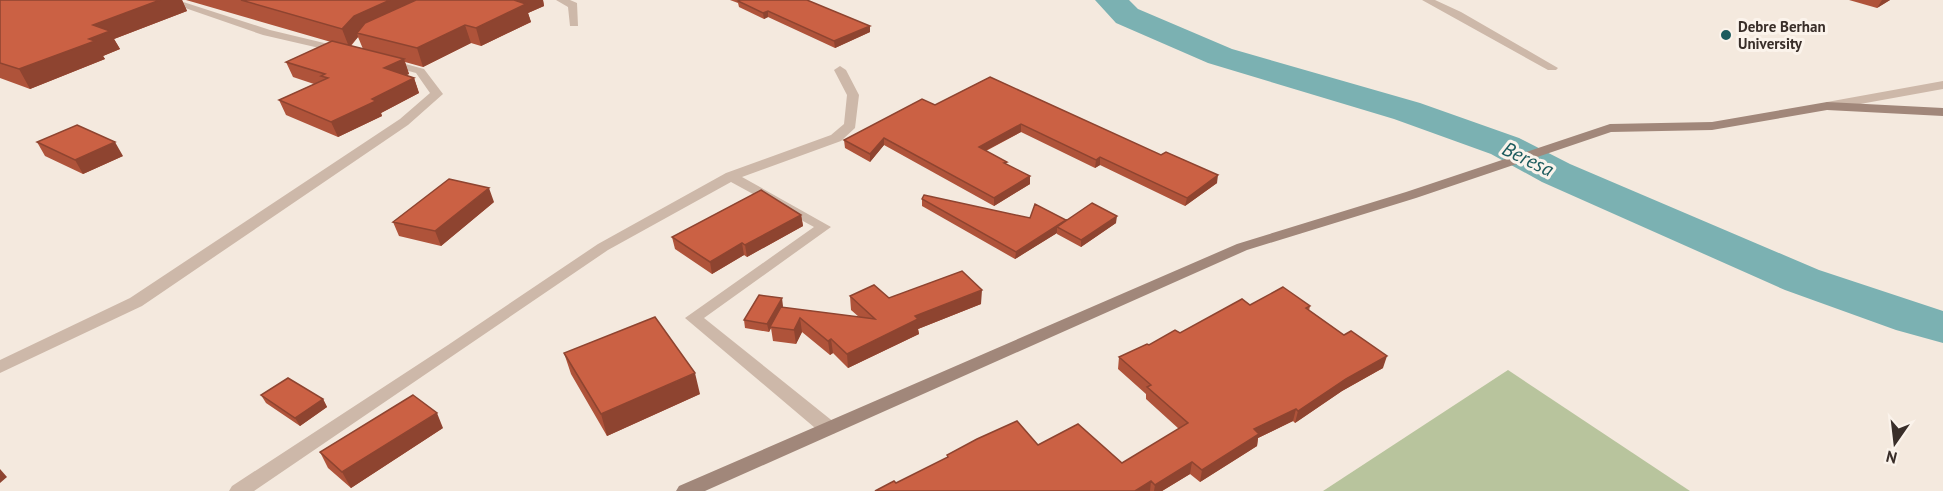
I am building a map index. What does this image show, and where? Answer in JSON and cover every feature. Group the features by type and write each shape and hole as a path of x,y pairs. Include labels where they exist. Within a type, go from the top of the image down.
{"main road":[{"path":"686,491 1242,246 1411,195 1610,128 1712,126 1827,105 1943,112"}],"street":[{"path":"166,0 267,33 354,53"},
{"path":"561,0 573,5 574,24"},
{"path":"1427,0 1457,14 1552,68"},
{"path":"0,367 136,302 404,122 437,94 420,71 376,59"},
{"path":"239,491 603,247 731,176 836,138 850,125 853,95 840,70"},
{"path":"1827,105 1943,85"},
{"path":"731,176 824,227 693,318 828,428"}],"green space":[{"path":"1508,370 1690,491 1323,491"}],"building":[{"path":"0,0 160,0 93,25 110,31 89,39 95,41 19,69 0,63"},
{"path":"241,0 390,0 354,16 342,29"},
{"path":"416,0 514,0 526,4 476,28 465,25 417,48 357,33 365,23"},
{"path":"807,0 870,26 834,41 768,11 763,13 738,1"},
{"path":"332,41 404,59 384,68 414,78 372,99 376,101 331,122 279,100 328,78 321,76 325,74 286,62"},
{"path":"990,77 1161,155 1166,152 1218,175 1187,198 1100,157 1096,160 1021,124 979,147 1030,176 994,198 884,138 870,154 844,140 922,99 935,105"},
{"path":"77,125 115,142 75,160 37,142"},
{"path":"449,179 489,188 435,231 393,222"},
{"path":"761,190 801,215 745,245 742,243 710,262 672,237"},
{"path":"924,195 1030,218 1035,204 1066,220 1016,252 922,199"},
{"path":"1092,203 1117,216 1081,240 1057,227"},
{"path":"962,271 982,290 915,316 918,319 847,354 831,339 828,341 800,318 794,330 770,327 781,307 875,319 850,296 874,285 889,298"},
{"path":"1283,287 1310,306 1306,308 1344,335 1351,331 1387,356 1346,379 1298,411 1296,409 1254,429 1259,434 1202,470 1192,462 1155,485 1151,481 1135,491 875,491 894,481 896,483 948,457 947,455 977,439 1017,421 1038,445 1078,424 1122,463 1188,423 1147,387 1151,385 1119,357 1149,345 1175,330 1180,333 1242,299 1250,305"},
{"path":"759,295 782,298 767,324 744,320"},
{"path":"655,317 695,373 601,414 564,353"},
{"path":"288,378 323,399 295,418 261,395"},
{"path":"413,395 437,413 342,472 320,452"}],"waterway":[{"name":"Beresa","path":"1111,0 1127,16 1220,56 1407,111 1505,146 1556,173 1802,280 1913,319 1943,327"}],"place":[{"name":"Debre Berhan University","path":"1726,35"}]}
